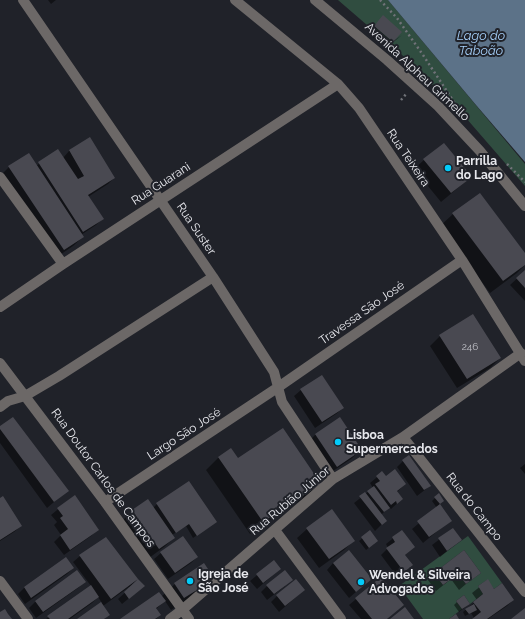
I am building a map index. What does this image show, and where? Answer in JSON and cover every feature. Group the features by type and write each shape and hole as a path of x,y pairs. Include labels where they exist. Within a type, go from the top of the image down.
{"street":[{"name":"Rua Suster","path":"24,0 213,277 274,372 277,388 282,402 333,479"},
{"name":"Rua Teixeira","path":"235,0 338,84 359,108 462,260 523,357"},
{"name":"Avenida Alpheu Grimello","path":"315,0 387,60 438,106 480,151 525,206"},
{"name":"Rua Guarani","path":"0,307 338,84"},
{"path":"0,177 63,264"},
{"name":"Travessa São José","path":"277,388 462,260"},
{"path":"0,407 8,402 25,396 59,376 213,277"},
{"name":"Rua Rubião Júnior","path":"170,619 333,479 403,437 523,357"},
{"name":"Rua Doutor Carlos de Campos","path":"0,363 105,502 189,619"},
{"name":"Largo São José","path":"105,502 277,388"},
{"name":"Rua do Campo","path":"403,437 525,592"},
{"path":"275,530 341,619"},
{"path":"0,581 28,619"}],"path":[{"path":"380,0 397,18 461,112"},
{"path":"502,159 525,182"}],"green space":[{"path":"338,0 388,0 525,164 525,186 466,118 391,44 402,35 389,44"},
{"path":"468,536 502,583 494,589 487,580 478,586 483,594 470,604 464,595 456,601 462,609 449,619 423,619 399,586","holes":["464,550 481,573 466,584 458,574 443,585 434,573"]}],"water":[{"name":"Lago do Taboão","path":"388,0 525,0 525,162 476,105"}],"building":[{"path":"383,15 402,32 393,42 374,26"},
{"path":"90,137 115,178 88,195 104,219 83,232 38,162 58,149 78,179 84,176 69,150"},
{"name":"Parrilla do Lago","path":"444,143 472,177 451,193 423,159"},
{"path":"29,153 84,237 64,250 8,166"},
{"path":"480,193 525,253 525,265 503,281 452,213"},
{"path":"525,270 525,288 516,278"},
{"path":"473,314 501,358 467,379 439,335"},
{"path":"322,375 344,408 322,422 300,389"},
{"path":"13,417 69,491 54,502 0,429 0,426"},
{"name":"Lisboa Supermercados","path":"340,417 362,450 337,467 315,434"},
{"path":"283,428 321,484 263,522 218,457 231,448 238,458"},
{"path":"409,455 431,486 424,490 402,460"},
{"path":"395,469 406,484 397,491 403,499 397,504 396,501 391,505 375,484 380,481 376,476 382,471 386,476"},
{"path":"189,481 217,522 197,536 189,524 176,533 156,503"},
{"path":"374,486 390,508 384,512 367,491"},
{"path":"365,492 387,521 382,525 359,496"},
{"path":"439,493 444,501 440,504 434,497"},
{"path":"75,495 99,530 70,550 60,535 68,529 60,518 63,516 57,508"},
{"path":"3,496 22,526 0,540 0,498"},
{"path":"148,499 175,538 159,549 132,510"},
{"path":"440,504 452,521 429,537 417,521"},
{"path":"332,509 355,541 329,559 306,528"},
{"path":"453,528 462,540 447,551 438,538"},
{"path":"370,530 378,541 369,548 361,537"},
{"path":"402,530 415,547 405,555 413,565 404,572 386,548 395,542 392,537"},
{"path":"183,536 198,557 175,573 160,552"},
{"path":"106,537 138,579 111,599 79,555"},
{"path":"349,550 372,579 356,592 333,563"},
{"path":"464,550 481,573 466,584 458,574 443,585 434,573"},
{"path":"66,557 74,568 31,598 24,587"},
{"path":"274,560 281,569 263,583 256,574"},
{"name":"Igreja de São José","path":"204,563 210,572 201,578 205,585 184,598 174,583"},
{"path":"77,570 86,582 43,612 35,601"},
{"path":"285,570 293,580 274,594 266,585"},
{"path":"381,577 404,605 387,619 372,619 355,598"},
{"path":"138,579 145,586 129,599 124,592"},
{"path":"296,579 305,590 285,606 276,595"},
{"path":"488,579 494,589 502,583 514,600 487,619 472,619 481,612 473,602 483,594 478,586"},
{"path":"91,585 99,597 68,619 50,619 47,616"},
{"path":"159,592 166,601 156,608 161,615 155,619 120,619"},
{"path":"464,595 470,604 462,609 456,601"},
{"path":"101,602 110,615 104,619 77,619"},
{"path":"474,604 477,610 469,614 465,609"},
{"path":"405,607 414,619 390,619"},
{"path":"525,608 525,619 511,619"},
{"path":"5,609 12,619 0,619 0,612"},
{"path":"456,614 459,619 449,619"}],"place":[{"name":"Parrilla do Lago","path":"448,168"},
{"name":"Lisboa Supermercados","path":"338,442"},
{"name":"Igreja de São José","path":"190,581"},
{"name":"Wendel & Silveira Advogados","path":"361,582"}]}
